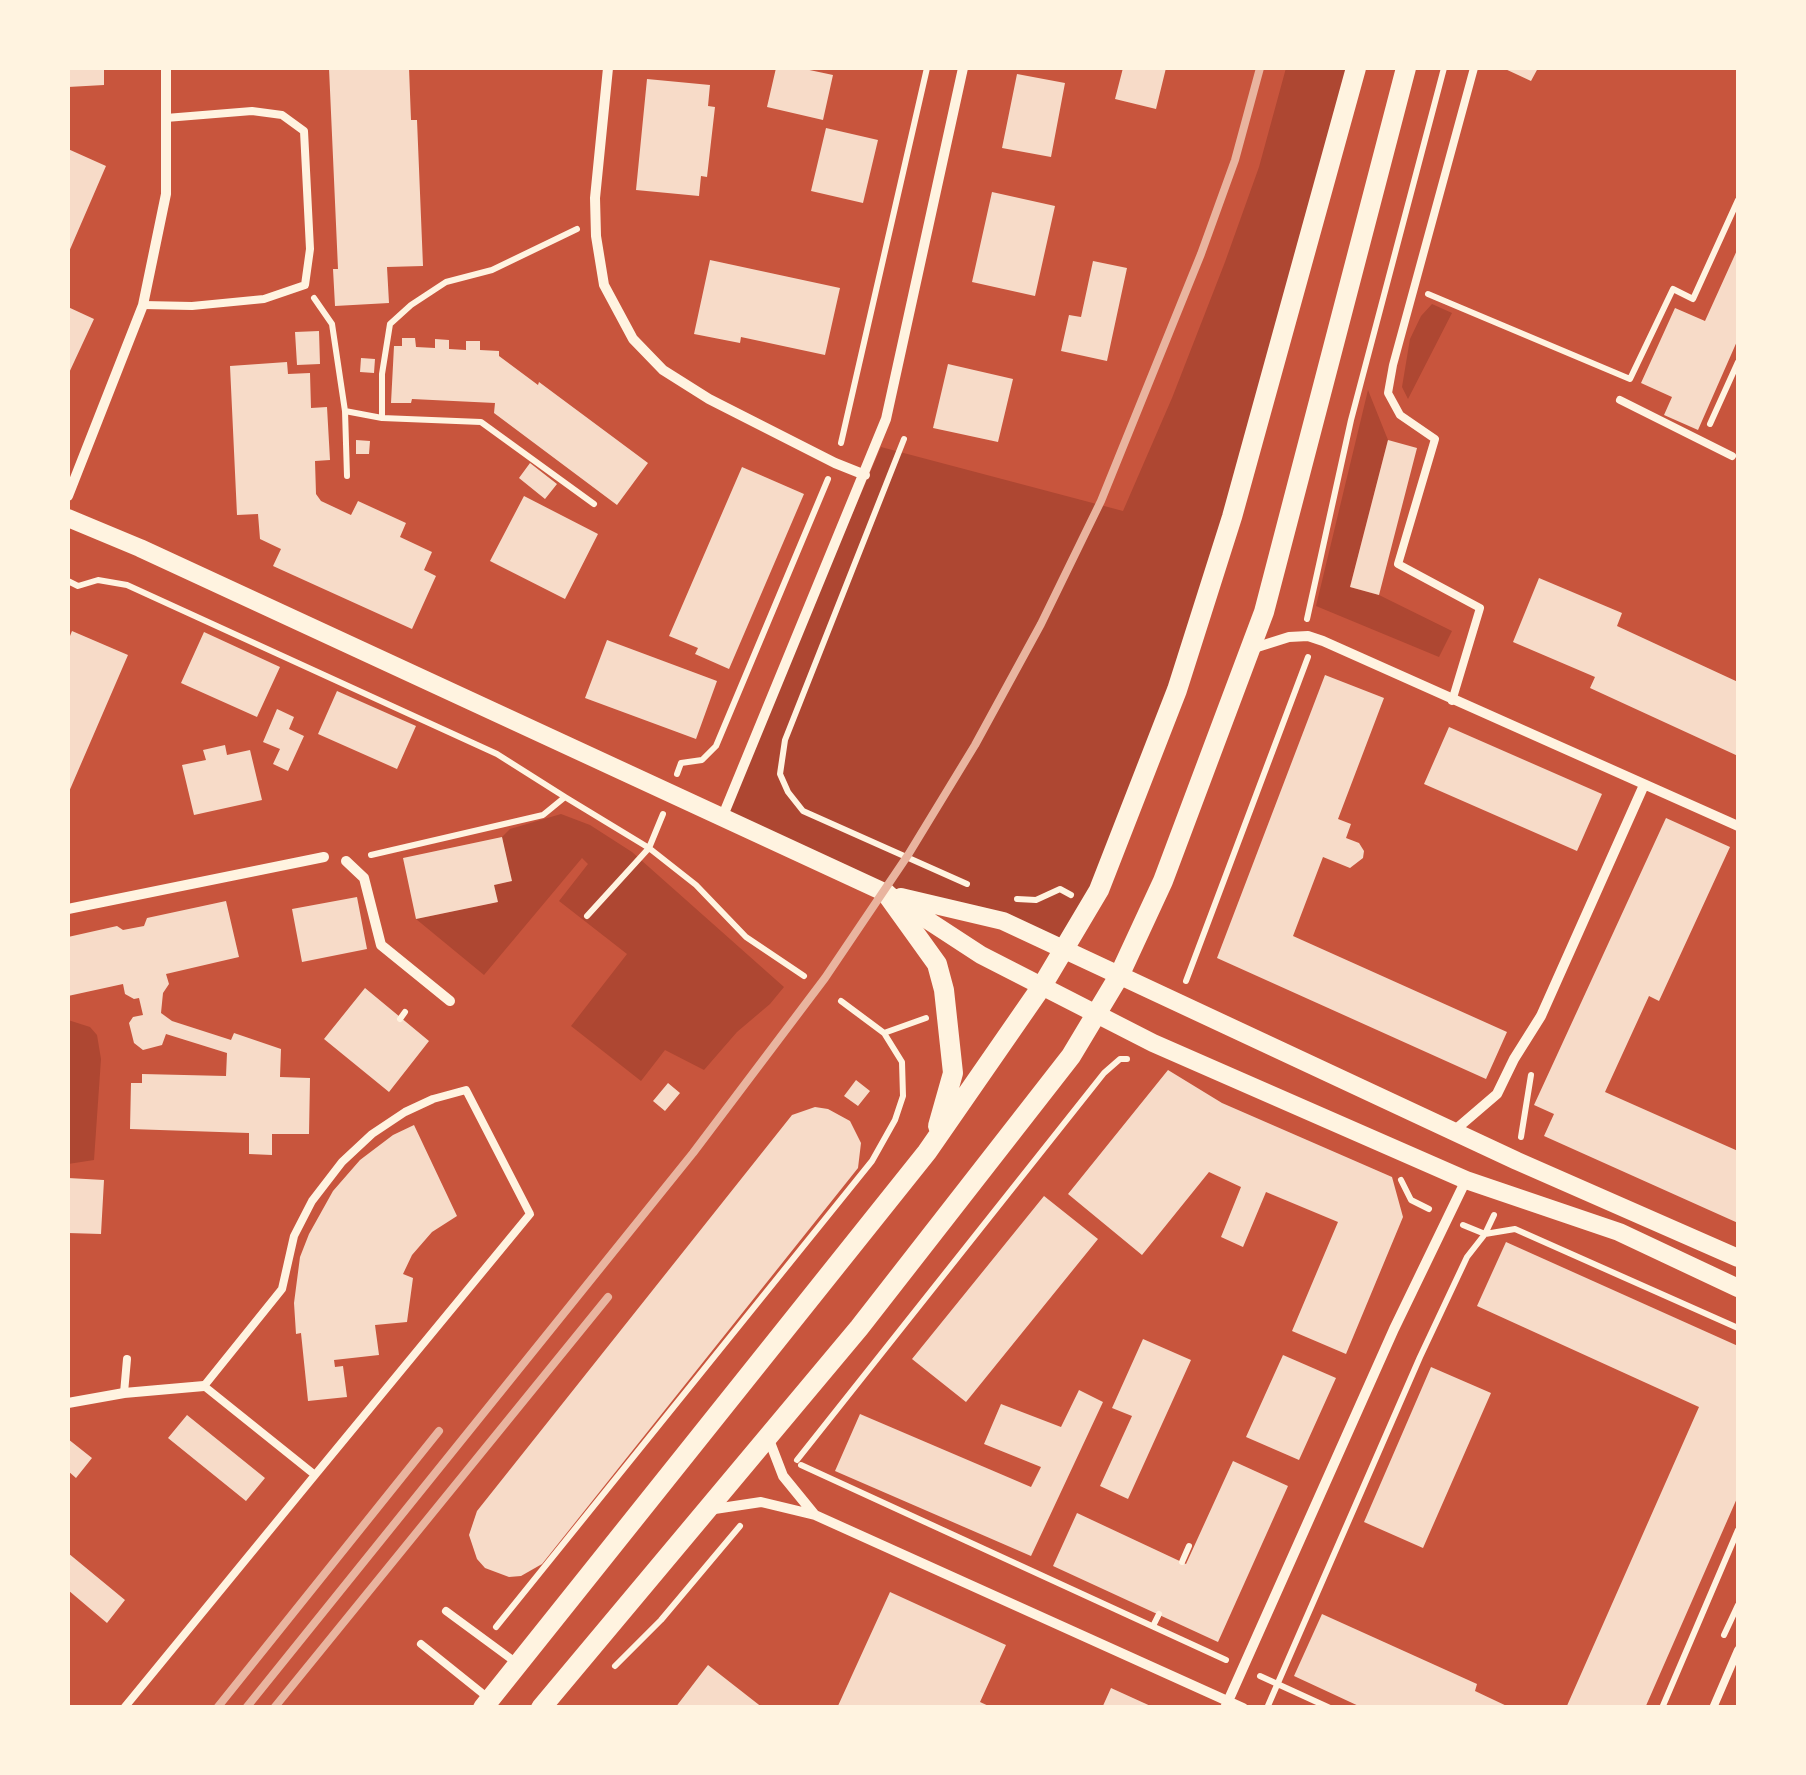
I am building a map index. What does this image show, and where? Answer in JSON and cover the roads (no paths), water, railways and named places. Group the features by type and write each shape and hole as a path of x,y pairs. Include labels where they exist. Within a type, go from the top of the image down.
{"main road":[{"path":"486,1703 927,1152 1042,986 1100,890 1178,690 1232,518 1356,68"},
{"path":"541,1708 870,1313 1059,1071 1119,976 1163,881 1250,650 1280,554 1406,68"},
{"path":"886,894 937,964 949,1016 953,1073 940,1123 927,1152"}],"street":[{"path":"68,496 143,304 166,194 166,68"},
{"path":"608,68 596,220 604,284 633,339 663,370 709,399 866,475"},
{"path":"722,818 886,419 962,68"},
{"path":"68,518 886,894 981,954 1154,1043 1466,1180 1619,1232 1738,1288"},
{"path":"1250,650 1289,637 1308,636 1738,826"},
{"path":"1455,1130 1497,1094 1541,1016 1644,785"},
{"path":"68,909 324,857"},
{"path":"346,860 364,878 382,944 450,1001"},
{"path":"886,894 1004,921 1516,1160 1738,1258"},
{"path":"1227,1704 1394,1329 1466,1180"},
{"path":"68,1403 124,1392 204,1386"},
{"path":"768,1437 783,1476 815,1514"},
{"path":"708,1510 760,1502 815,1514 1227,1704 1244,1708"}],"lane":[{"path":"1452,700 1480,608 1398,564 1435,439 1400,414 1388,393 1392,365 1474,68"},
{"path":"143,304 192,306 264,299 305,285 310,249 304,131 282,115 252,111 166,118"},
{"path":"1620,400 1732,456"},
{"path":"324,857 346,860"},
{"path":"124,1708 530,1214 466,1090 404,1112 342,1162 312,1201 294,1236 282,1289 204,1386 315,1475"},
{"path":"124,1392 126,1359"},
{"path":"446,1610 518,1664"},
{"path":"420,1644 486,1703"},
{"path":"1713,1708 1738,1650"}],"railway":[{"path":"246,1708 693,1153 825,978 908,855 975,745 1041,624 1101,501 1201,254 1235,160 1260,68"},
{"path":"274,1708 608,1297"},
{"path":"217,1708 439,1431"}]}
